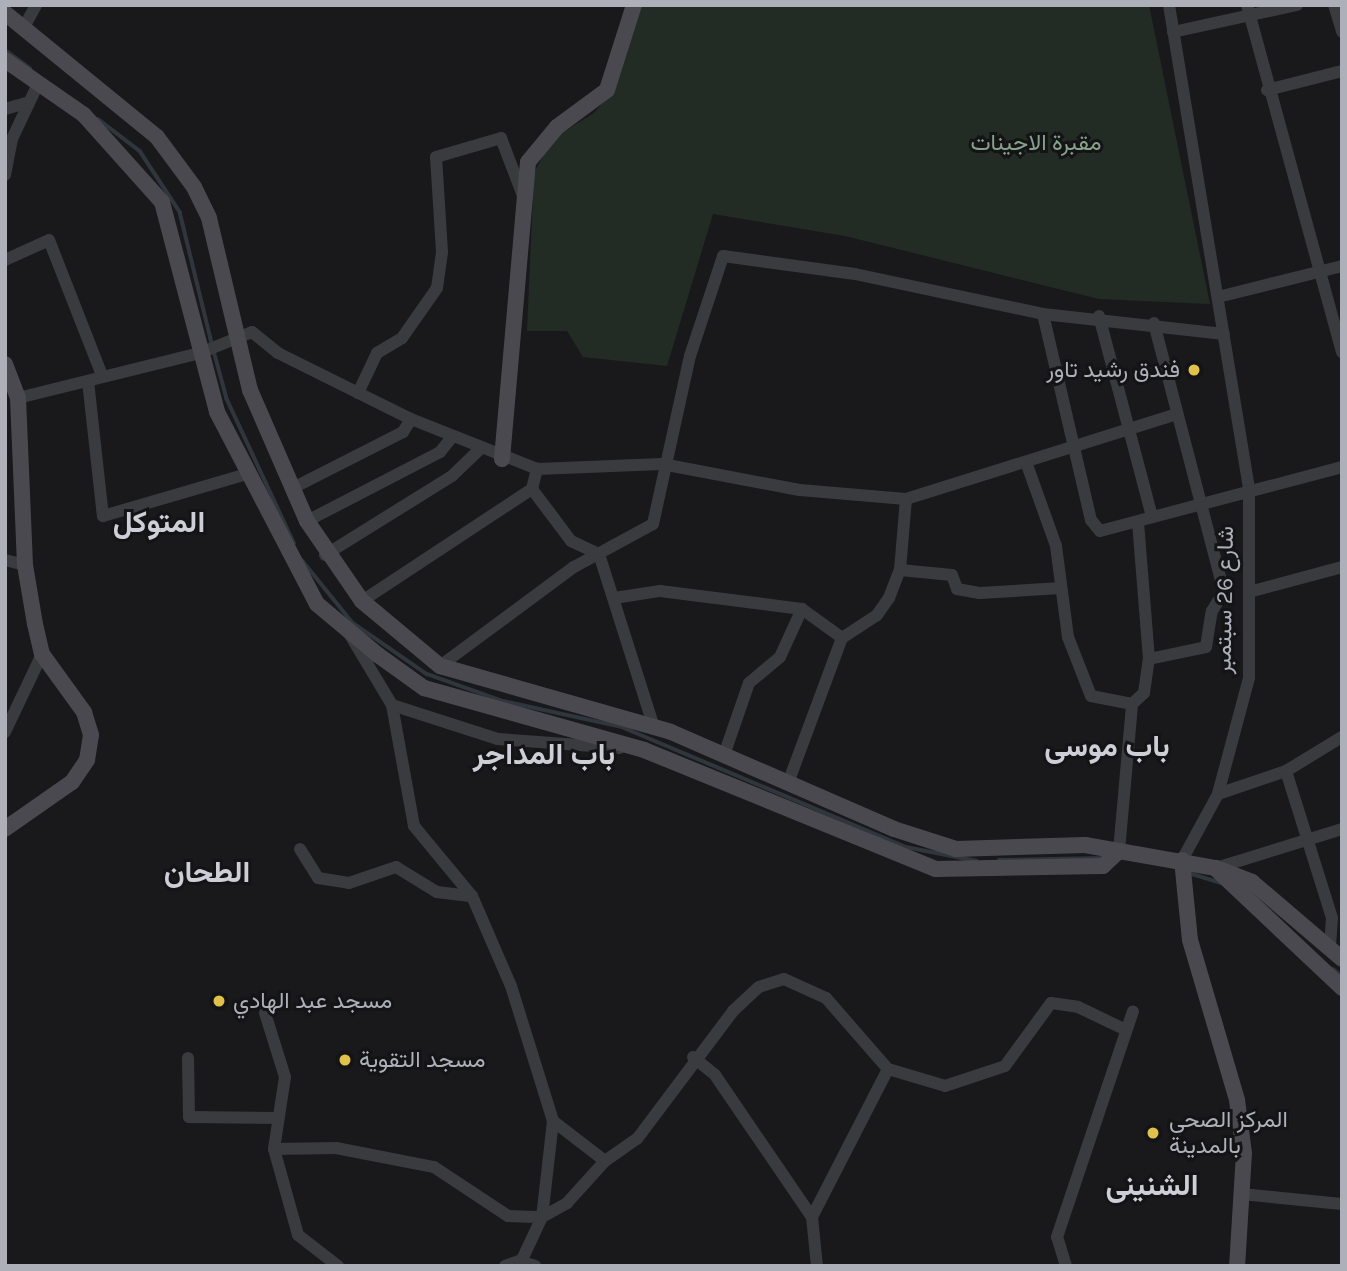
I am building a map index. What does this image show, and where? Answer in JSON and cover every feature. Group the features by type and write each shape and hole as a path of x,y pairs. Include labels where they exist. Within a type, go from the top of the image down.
{"main road":[{"path":"502,459 528,162 540,143 607,89 634,5"},
{"path":"5,13 157,137 194,187 209,218 250,390 307,521 325,555 362,601 439,666 654,727 956,849 1086,845 1216,868 1252,882 1336,954"},
{"path":"5,60 37,86 84,115 162,202 200,353 218,412 247,474 317,604 424,688 644,750 936,869 1103,866 1119,851"},
{"path":"5,364 18,398 25,565 42,654 84,712 91,735 88,760 72,782 5,829"},
{"path":"644,750 654,727"},
{"path":"1182,860 1190,940 1237,1100 1241,1194 1237,1266"},
{"path":"1216,868 1342,988"}],"street":[{"path":"24,27 36,5"},
{"name":"شارع 26 سبتمبر","path":"1169,5 1249,490 1248,678 1218,794 1182,860"},
{"path":"1174,32 1248,11 1297,5"},
{"path":"1334,5 1342,32"},
{"path":"1248,11 1267,90 1342,352"},
{"path":"1267,90 1342,71"},
{"path":"5,175 26,103 37,86"},
{"path":"5,109 26,103"},
{"path":"358,393 377,353 410,329 438,288 442,252 436,157 501,138 523,196"},
{"path":"5,260 49,240 101,373"},
{"path":"439,666 599,554 653,524 662,464 723,256 855,274 1043,314 1099,316 1224,334"},
{"path":"1218,297 1342,266"},
{"path":"1043,314 1091,520 1100,531 1342,467"},
{"path":"1099,316 1152,517"},
{"path":"1149,659 1206,647 1212,611 1224,592 1154,323"},
{"path":"18,398 88,382 101,373 200,353 251,332 278,353 411,419 502,459 537,469 662,464 800,490 906,499 1026,462 1074,442 1128,425 1177,414"},
{"path":"88,382 103,516 247,474"},
{"path":"291,489 403,432 411,419"},
{"path":"307,521 440,452 452,437"},
{"path":"325,555 452,476 480,449"},
{"path":"1026,462 1056,546 1068,637 1091,696 1132,704"},
{"path":"362,601 532,489 537,469"},
{"path":"532,489 571,541 599,554 654,727"},
{"path":"788,783 842,638 877,615 900,570 906,499"},
{"path":"1119,851 1132,704 1144,693 1149,659 1138,523"},
{"path":"5,560 25,565"},
{"path":"1249,592 1342,567"},
{"path":"900,570 953,575 957,589 980,593 1061,587"},
{"path":"614,598 660,591 802,609 842,638"},
{"path":"724,755 749,683 780,657 802,609"},
{"path":"346,627 392,705 414,826 472,896 511,986 553,1121 542,1217 519,1263"},
{"path":"5,732 42,654"},
{"path":"392,705 498,738 644,750"},
{"path":"1218,794 1286,771 1342,737"},
{"path":"1286,771 1310,839 1332,918 1336,954"},
{"path":"1216,868 1342,829"},
{"path":"300,849 318,878 349,883 396,867 437,892 472,896"},
{"path":"274,1149 336,1148 433,1167 508,1216 542,1217 567,1203 605,1160 637,1139 693,1057 759,987 784,979 826,998 888,1069 945,1086 977,1078 1005,1066 1051,1003 1078,1007 1126,1030"},
{"path":"1066,1266 1057,1237 1133,1012"},
{"path":"265,1013 285,1077 274,1149 298,1235 338,1266"},
{"path":"693,1057 715,1075 813,1217 817,1266"},
{"path":"188,1058 189,1117 278,1118"},
{"path":"813,1217 888,1069"},
{"path":"553,1121 605,1160"},
{"path":"1241,1194 1342,1204"},
{"path":"505,1266 519,1263 535,1266"}],"green space":[{"name":"مقبرة الاجينات","path":"638,5 1149,5 1210,304 1099,299 845,236 713,214 667,366 583,357 567,331 527,331 534,173 552,139 594,113 615,88"}],"waterway":[{"path":"5,50 30,68"},
{"path":"98,119 140,151 180,212 212,343"},
{"path":"214,351 227,399 294,543"},
{"path":"302,560 353,623 427,674 503,701 622,727 906,847 977,861"},
{"path":"999,860 1103,858"},
{"path":"1189,873 1222,883"},
{"path":"1333,969 1342,976"}],"place":[{"name":"فندق رشيد تاور","path":"1194,370"},
{"name":"مسجد عبد الهادي","path":"219,1001"},
{"name":"مسجد التقوية","path":"345,1060"},
{"name":"المركز الصحي بالمدينة","path":"1153,1133"}],"district":[{"name":"المتوكل","path":"159,522"},
{"name":"باب موسى","path":"1107,746"},
{"name":"باب المداجر","path":"544,754"},
{"name":"الطحان","path":"207,872"},
{"name":"الشنينى","path":"1152,1185"}]}
